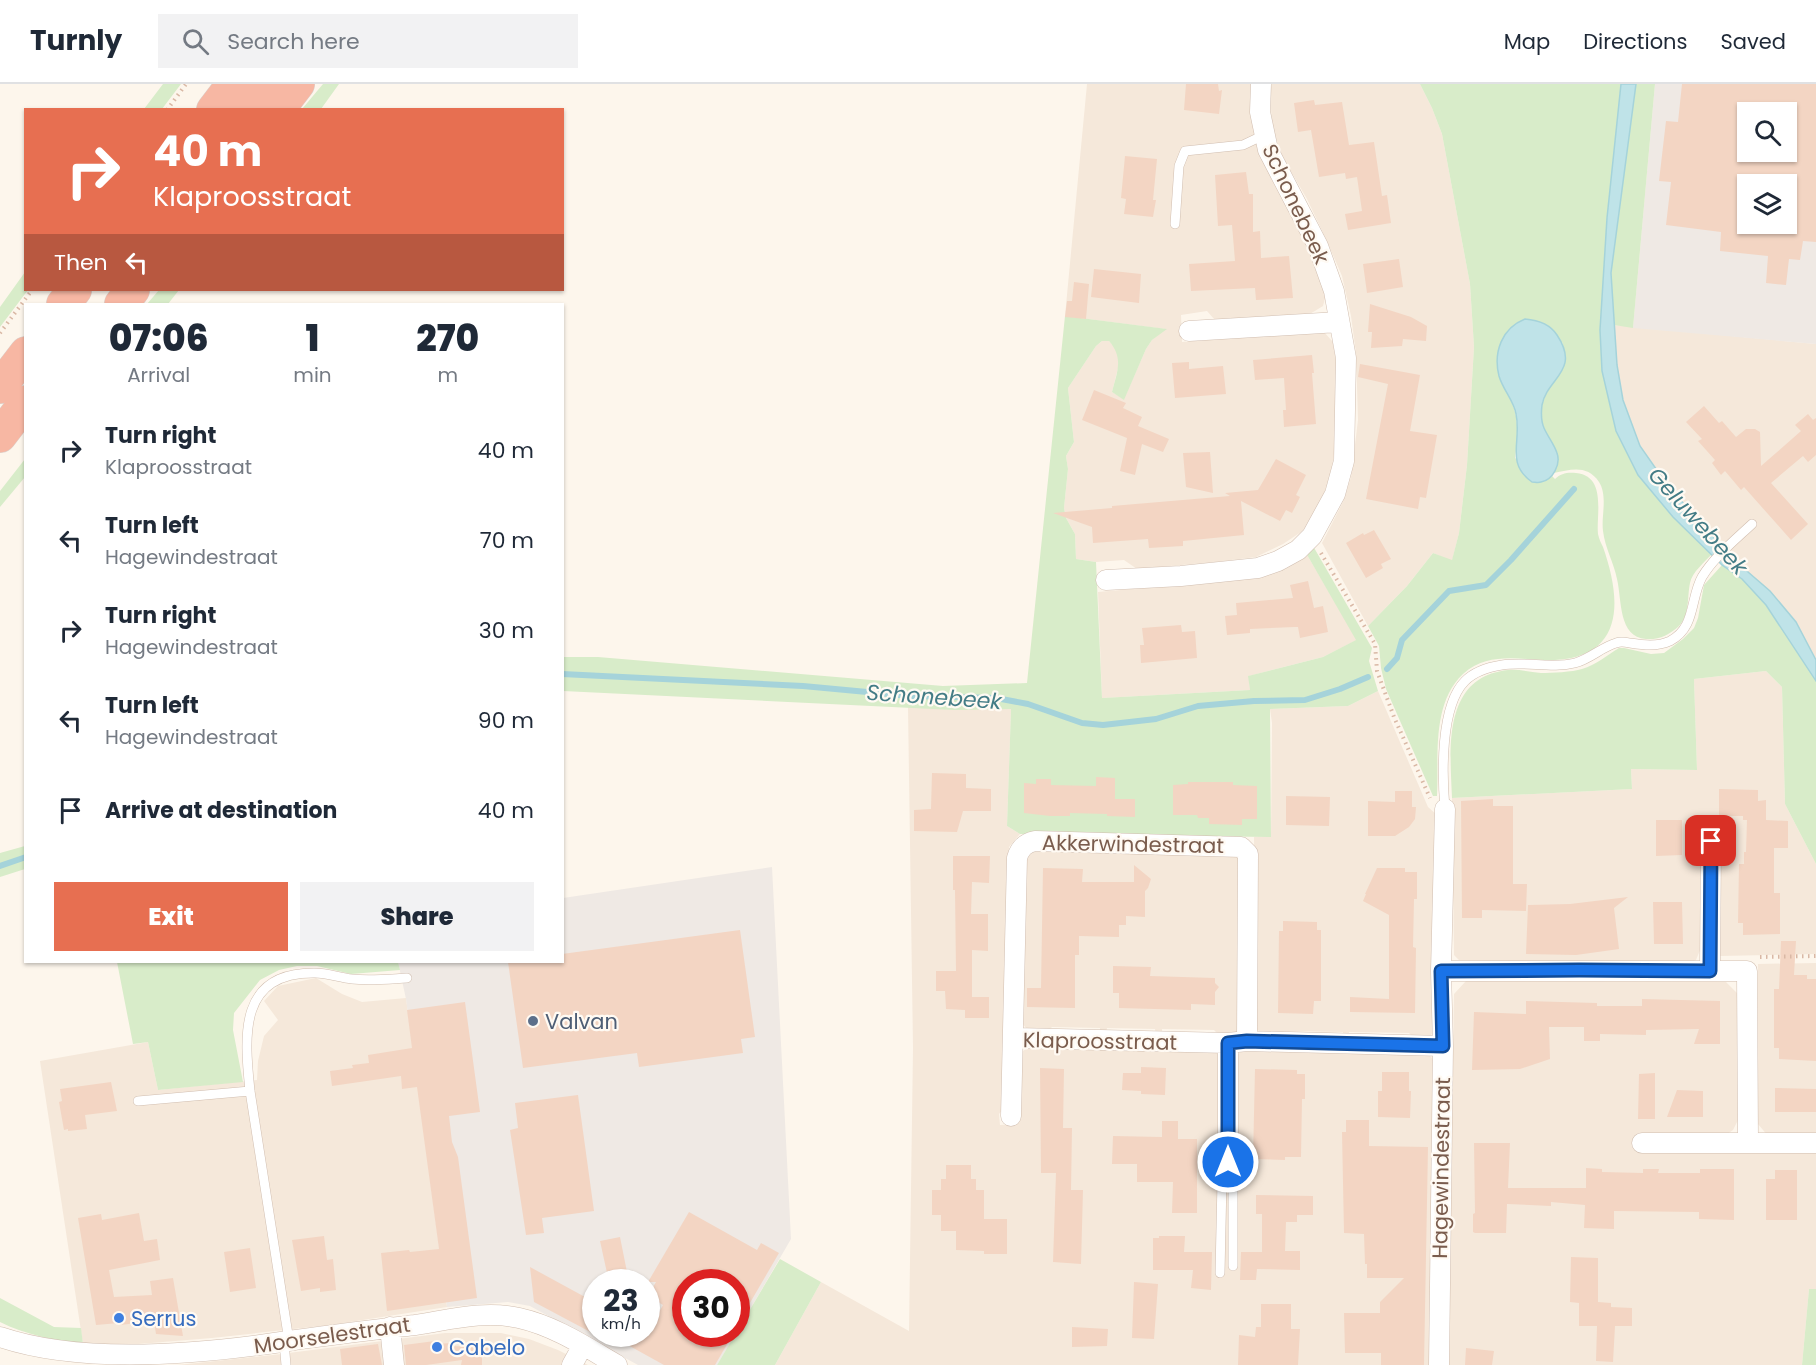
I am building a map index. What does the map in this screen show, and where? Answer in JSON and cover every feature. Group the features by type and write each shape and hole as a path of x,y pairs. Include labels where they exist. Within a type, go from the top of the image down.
{"highway":[{"path":"215,108 233,84"},
{"path":"252,108 270,84"},
{"path":"280,108 298,84"},
{"path":"64,303 74,291"},
{"path":"101,303 111,291"},
{"path":"122,303 132,291"},
{"path":"0,387 24,356"},
{"path":"0,436 24,405"}],"street":[{"name":"Schonebeek","path":"1106,580 1181,576 1258,568 1278,561 1298,550 1312,536 1335,494 1344,461 1346,358 1334,291 1318,246 1268,150 1260,112 1261,84"},
{"path":"1189,331 1339,322"},
{"name":"Hagewindestraat","path":"1439,1365 1443,1046 1441,971 1445,809"},
{"name":"Akkerwindestraat","path":"1013,1038 1017,858 1023,846 1035,841 1241,847 1246,850 1248,854 1249,950 1237,1042"},
{"path":"1710,971 1711,841"},
{"path":"1441,971 1747,971 1748,1142"},
{"name":"Klaproosstraat","path":"1011,1116 1013,1038 1443,1046"},
{"path":"1228,1175 1237,1042"},
{"path":"1642,1143 1816,1143"},
{"name":"Moorselestraat","path":"1,1340 44,1351 87,1358 197,1353 484,1315 518,1318 551,1329 582,1344"},
{"path":"390,1327 394,1365"},
{"path":"572,1365 582,1347"},
{"name":"Moorselestraat","path":"586,1347 617,1365"}],"lane":[{"path":"1175,224 1179,166 1185,151 1243,145 1264,135"},
{"path":"1445,809 1446,726 1450,706 1464,682 1480,671 1503,664 1575,663 1618,642 1656,645 1671,640 1681,633 1688,623 1701,579 1752,524"},
{"path":"286,1365 286,1341 250,1091 247,1059 248,1018 260,992 283,976 316,973 352,979 408,978"},
{"path":"138,1101 250,1091"},
{"path":"1220,1273 1222,1182 1228,1175 1233,1181 1233,1266"}],"path":[{"path":"168,108 186,84"},
{"path":"0,333 31,291"},
{"path":"1312,536 1375,644 1377,671 1432,805 1445,809"},
{"path":"1747,971 1760,957 1816,956"}],"shaded area":[{"path":"1087,84 1252,84 1326,295 1323,306 1305,317 1221,327 1207,311 1181,315 1182,342 1323,331 1333,342 1337,369 1337,433 1331,474 1322,499 1312,520 1301,532 1256,557 1137,569 1124,560 1096,562 1076,559 1075,534 1066,518 1064,508 1068,469 1066,456 1074,442 1068,388 1096,346 1102,341 1109,341 1118,350 1118,368 1112,392 1124,399 1146,349 1152,340 1165,329 1065,316"},
{"path":"1272,84 1420,84 1442,134 1470,284 1474,347 1467,465 1459,533 1452,561 1433,553 1407,586 1368,626 1322,543 1343,502 1351,477 1358,420 1356,353 1351,316 1342,276 1307,199 1282,156 1272,126 1270,91"},
{"path":"1655,84 1816,84 1816,344 1633,328"},
{"path":"1614,325 1816,344 1816,660 1795,622 1770,591 1714,539 1668,486 1640,446 1623,400"},
{"path":"1306,553 1357,640 1323,657 1249,676 1250,690 1102,698 1098,592 1246,579"},
{"path":"1766,671 1782,687 1785,804 1816,864 1816,954 1720,956 1719,838 1702,838 1700,950 1696,960 1687,964 1459,960 1454,955 1452,798 1632,789 1631,769 1697,770 1694,679"},
{"path":"1378,691 1428,807 1437,815 1432,1034 1428,1038 1414,1038 1409,1033 1349,1032 1349,1037 1343,1037 1343,1032 1284,1031 1279,1036 1267,1036 1256,1029 1254,837 1271,836 1272,723 1270,709 1348,706"},
{"path":"908,707 1011,709 1007,826 1020,834 1009,847 1006,1105 999,1114 1000,1125 1017,1124 1017,1056 1028,1047 1215,1050 1220,1057 1217,1177 1235,1178 1235,1057 1244,1049 1427,1053 1434,1060 1429,1365 775,1365 821,1282 909,1331 913,1048"},
{"path":"1032,849 1237,852 1243,860 1243,1029 1230,1036 1219,1035 1214,1030 1162,1029 1162,1034 1156,1034 1155,1029 1107,1028 1106,1033 1100,1033 1100,1028 1052,1027 1046,1033 1030,1033 1022,1023 1023,858"},
{"path":"772,867 791,1239 750,1310 750,1269 672,1269 672,1347 728,1347 717,1365 638,1365 605,1347 660,1347 660,1269 582,1269 582,1334 530,1306 508,1302 447,1307 406,999 398,963 564,963 564,898"},
{"path":"1816,963 1816,1137 1768,1136 1758,1124 1758,964"},
{"path":"316,978 342,994 362,1002 406,998 447,1307 330,1325 212,1338 126,1345 83,1344 40,1061 148,1042 158,1090 257,1080 258,1061 264,1036 278,1020 264,1001 278,986"},
{"path":"1466,981 1726,982 1739,995 1739,1118 1733,1130 1723,1137 1637,1133 1638,1146 1816,1149 1816,1289 1809,1289 1802,1365 1448,1365 1454,994"},
{"path":"445,1333 501,1333 529,1339 588,1365 178,1365 273,1355"}],"green space":[{"path":"163,84 181,84 163,108 145,108"},
{"path":"323,84 339,84 322,108 303,108"},
{"path":"1420,84 1621,84 1607,218 1600,330 1602,371 1638,475 1673,517 1712,554 1691,579 1687,611 1679,626 1655,639 1637,637 1630,632 1623,616 1616,573 1604,537 1602,488 1594,476 1584,470 1554,473 1557,456 1544,427 1541,411 1547,392 1564,362 1562,342 1508,395 1516,418 1515,458 1542,482 1552,476 1555,479 1562,474 1570,473 1586,476 1592,481 1598,497 1599,539 1609,566 1613,586 1612,621 1606,636 1595,648 1578,656 1555,660 1496,659 1473,667 1463,674 1453,686 1441,716 1437,796 1433,796 1386,689 1379,646 1368,626 1407,586 1433,553 1452,560 1459,533 1467,465 1474,347 1470,284 1442,134"},
{"path":"1636,84 1655,84 1633,328 1614,325 1611,273"},
{"path":"24,273 24,291 27,291 0,327 0,307"},
{"path":"158,291 178,291 169,303 148,303"},
{"path":"1065,316 1167,329 1152,340 1146,349 1124,400 1112,392 1118,359 1109,341 1102,341 1096,346 1068,388 1074,442 1066,456 1068,469 1064,508 1066,518 1075,534 1076,559 1096,562 1102,698 1250,690 1248,676 1323,657 1356,640 1306,553 1313,546 1372,648 1369,661 1378,691 1348,706 1270,709 1271,837 1020,834 1007,826 1011,709 954,710 564,691 564,657 598,657 943,686 1027,683"},
{"path":"24,460 24,478 0,507 0,491"},
{"path":"1722,565 1742,579 1766,605 1816,681 1816,864 1785,804 1782,687 1766,671 1694,679 1697,770 1631,769 1632,789 1452,798 1451,738 1454,718 1471,686 1487,676 1508,670 1546,673 1582,669 1619,648 1651,654 1664,653 1694,628 1704,585"},
{"path":"24,846 24,869 0,877 0,853"},
{"path":"117,963 398,963 400,970 351,974 317,966 297,966 279,970 260,980 234,1013 233,1030 243,1082 158,1090 148,1042 133,1044"},
{"path":"780,1259 821,1282 775,1365 717,1365 728,1347 750,1347 750,1309"},
{"path":"1809,1289 1816,1289 1816,1365 1802,1365"},
{"path":"0,1298 54,1327 81,1328 83,1344 30,1334 0,1322"}],"water":[{"name":"Geluwebeek","path":"1621,84 1636,84 1611,273 1617,365 1623,400 1640,446 1668,486 1733,559 1770,591 1796,622 1816,660 1816,681 1766,605 1742,579 1722,565 1673,517 1638,475 1616,431 1602,371 1600,330 1607,218"},
{"path":"1525,319 1551,328 1563,347 1565,357 1564,366 1545,396 1542,405 1543,425 1556,450 1558,462 1552,475 1545,481 1539,482 1532,482 1519,467 1516,451 1516,414 1497,367 1501,342 1505,335 1510,328"}],"building":[{"path":"1186,84 1218,84 1219,91 1222,90 1219,114 1184,110"},
{"path":"1682,84 1816,84 1816,242 1803,241 1800,260 1789,259 1786,285 1766,283 1768,256 1720,251 1721,232 1666,225 1671,182 1659,181 1666,121 1678,122"},
{"path":"1314,100 1315,105 1342,102 1349,145 1374,142 1382,196 1387,195 1391,223 1348,230 1345,214 1362,211 1357,177 1346,179 1345,173 1319,177 1311,130 1298,132 1294,103"},
{"path":"1125,156 1157,159 1153,200 1156,200 1153,217 1124,214 1126,199 1121,198"},
{"path":"1246,172 1249,194 1253,194 1253,232 1260,231 1261,258 1289,256 1293,298 1256,300 1255,288 1191,291 1189,264 1235,261 1232,225 1218,226 1215,175"},
{"path":"1399,259 1403,287 1367,293 1363,264"},
{"path":"1094,269 1141,274 1139,303 1091,297"},
{"path":"1074,282 1089,284 1086,319 1065,317 1067,301 1072,301"},
{"path":"1370,304 1411,317 1427,326 1426,341 1403,339 1402,346 1371,348 1372,332 1368,332"},
{"path":"1312,355 1316,424 1284,427 1283,410 1286,410 1284,378 1255,380 1253,360"},
{"path":"1189,362 1189,369 1223,366 1226,394 1175,398 1172,363"},
{"path":"1360,364 1420,375 1410,431 1437,435 1426,498 1420,497 1418,509 1366,499 1388,384 1358,377"},
{"path":"1094,390 1126,403 1123,408 1142,417 1138,426 1169,439 1163,452 1142,444 1135,475 1120,471 1127,438 1082,420"},
{"path":"1704,406 1736,437 1746,429 1755,429 1760,432 1761,466 1801,431 1795,425 1808,414 1813,420 1816,418 1816,455 1808,462 1803,456 1771,483 1808,524 1791,540 1744,487 1741,490 1725,471 1721,475 1712,463 1715,460 1698,441 1702,439 1686,422"},
{"path":"1210,452 1213,493 1186,487 1183,453"},
{"path":"1276,459 1306,475 1296,495 1300,497 1292,513 1286,510 1280,521 1241,501 1244,535 1183,541 1183,546 1149,548 1148,539 1093,543 1092,527 1053,513 1230,496 1225,493 1258,490"},
{"path":"1374,530 1391,559 1381,564 1383,568 1366,578 1346,543 1363,533 1364,535"},
{"path":"1308,581 1314,608 1323,606 1328,632 1300,638 1298,627 1295,627 1250,629 1250,633 1227,635 1225,616 1237,615 1236,603 1293,598 1290,585"},
{"path":"1181,625 1182,632 1195,631 1197,658 1141,663 1140,645 1144,645 1142,628"},
{"path":"932,773 966,774 966,788 991,789 991,811 963,811 957,832 914,831 914,810 931,809"},
{"path":"1096,777 1115,778 1115,799 1135,799 1135,817 1070,813 1070,816 1050,816 1024,813 1024,783 1036,784 1036,779 1051,779 1051,785 1096,786"},
{"path":"1188,782 1233,782 1233,785 1257,786 1257,819 1242,819 1242,825 1209,824 1209,818 1198,818 1197,815 1173,815 1173,785 1188,784"},
{"path":"1719,789 1758,790 1758,801 1766,800 1766,820 1788,821 1788,848 1774,848 1774,893 1780,893 1780,934 1743,935 1743,923 1738,923 1739,864 1744,864 1747,820 1743,820 1743,816 1719,816"},
{"path":"1395,791 1412,791 1412,807 1416,807 1415,819 1409,827 1395,836 1368,836 1368,801 1395,802"},
{"path":"1286,796 1330,797 1329,826 1286,825"},
{"path":"1493,799 1493,806 1513,806 1513,884 1527,884 1526,911 1482,910 1482,918 1462,918 1461,801"},
{"path":"1656,820 1682,820 1682,855 1656,856"},
{"path":"953,856 990,856 989,883 972,882 971,914 988,914 988,951 972,950 972,997 989,997 989,1018 965,1018 965,1010 946,1009 945,991 936,991 936,971 956,971"},
{"path":"1134,865 1151,879 1145,891 1145,917 1126,916 1126,925 1119,925 1119,937 1079,936 1079,955 1075,955 1075,1008 1027,1007 1027,988 1041,988 1043,868 1083,869 1082,882 1134,882"},
{"path":"1377,868 1405,868 1405,872 1417,872 1413,947 1416,948 1415,1013 1350,1012 1350,997 1389,999 1389,915 1363,901"},
{"path":"1628,897 1614,908 1619,949 1576,955 1526,954 1528,905 1570,904"},
{"path":"1653,902 1682,902 1683,944 1654,944"},
{"path":"1283,921 1317,922 1317,930 1321,930 1321,1001 1314,1001 1313,1014 1278,1013 1279,931 1283,931"},
{"path":"740,930 755,1037 741,1039 743,1053 639,1067 637,1053 523,1068 508,963 564,963 564,954"},
{"path":"1781,941 1796,941 1794,975 1807,975 1807,979 1816,979 1816,1061 1779,1059 1779,1048 1774,1048 1774,989 1779,989"},
{"path":"1113,966 1151,967 1150,976 1215,978 1215,983 1219,987 1215,992 1215,1005 1191,1004 1191,1010 1119,1008 1119,993 1113,993"},
{"path":"1642,999 1720,1001 1720,1044 1694,1044 1699,1029 1646,1030 1646,1035 1600,1034 1600,1041 1584,1041 1584,1027 1549,1027 1550,1059 1520,1069 1472,1070 1474,1012 1526,1014 1526,1001 1597,1003 1597,1006 1642,1006"},
{"path":"465,1002 480,1112 449,1116 452,1142 458,1157 477,1298 387,1311 381,1253 439,1249 417,1087 402,1089 401,1076 332,1086 330,1071 369,1063 368,1055 412,1048 407,1010"},
{"path":"1141,1067 1166,1068 1165,1095 1122,1090 1123,1073 1141,1073"},
{"path":"1040,1068 1064,1069 1063,1128 1072,1128 1071,1190 1083,1190 1081,1264 1053,1262 1056,1173 1041,1173"},
{"path":"1255,1069 1297,1070 1297,1074 1305,1074 1301,1157 1285,1157 1285,1160 1253,1159"},
{"path":"1382,1072 1409,1072 1410,1118 1378,1117 1378,1091 1382,1091"},
{"path":"1655,1073 1655,1119 1638,1119 1639,1074"},
{"path":"111,1082 117,1111 85,1115 87,1129 64,1130 59,1102 62,1101 60,1089"},
{"path":"1775,1088 1816,1089 1816,1112 1775,1112"},
{"path":"1677,1090 1703,1091 1703,1117 1667,1117"},
{"path":"578,1095 594,1211 542,1218 544,1233 526,1235 510,1130 518,1128 515,1103"},
{"path":"1346,1120 1369,1120 1369,1146 1428,1147 1424,1365 1381,1365 1381,1353 1345,1353 1344,1313 1380,1313 1380,1302 1404,1278 1367,1278 1364,1234 1344,1233 1342,1132 1346,1132"},
{"path":"1162,1121 1178,1121 1178,1139 1197,1139 1197,1213 1172,1213 1173,1182 1137,1182 1137,1164 1112,1164 1113,1136 1162,1137"},
{"path":"1474,1143 1510,1143 1508,1188 1586,1188 1586,1168 1602,1169 1602,1172 1643,1173 1643,1169 1659,1169 1658,1173 1700,1173 1700,1169 1734,1169 1734,1220 1699,1219 1699,1212 1614,1211 1614,1229 1584,1228 1585,1205 1551,1202 1551,1206 1507,1204 1506,1233 1475,1233 1473,1232"},
{"path":"946,1165 971,1165 971,1179 976,1179 976,1190 984,1190 984,1219 1007,1219 1007,1254 956,1250 956,1231 941,1231 941,1215 932,1215 932,1190 941,1190 941,1179 946,1179"},
{"path":"1775,1170 1797,1170 1797,1220 1766,1220 1766,1179 1775,1179"},
{"path":"1256,1195 1313,1196 1313,1215 1297,1215 1297,1222 1286,1222 1285,1251 1300,1251 1300,1270 1257,1269 1256,1280 1240,1280 1241,1252 1262,1252 1262,1214 1256,1214"},
{"path":"689,1212 757,1250 761,1243 779,1253 750,1303 750,1269 672,1269 672,1347 725,1347 715,1365 664,1365 631,1347 660,1347 660,1310 663,1305 660,1303 660,1269 656,1269"},
{"path":"139,1213 144,1241 157,1239 160,1260 109,1270 114,1297 152,1295 150,1281 173,1278 183,1336 156,1334 154,1321 96,1325 78,1218 101,1214 102,1220"},
{"path":"324,1236 327,1260 333,1259 336,1290 320,1292 320,1288 301,1291 292,1240"},
{"path":"1159,1236 1185,1236 1184,1252 1212,1252 1211,1290 1191,1288 1193,1270 1153,1270 1153,1238 1159,1238"},
{"path":"620,1237 626,1269 606,1269 600,1241"},
{"path":"250,1248 256,1288 230,1292 224,1252"},
{"path":"1571,1257 1598,1258 1598,1302 1611,1303 1611,1307 1632,1308 1632,1326 1615,1326 1613,1362 1596,1361 1597,1326 1579,1326 1579,1303 1570,1302"},
{"path":"530,1267 582,1295 582,1328 534,1302"},
{"path":"1134,1282 1158,1284 1154,1339 1132,1338"},
{"path":"1261,1304 1291,1304 1291,1329 1300,1329 1298,1365 1238,1365 1239,1335 1255,1337 1256,1327 1261,1327"},
{"path":"1072,1327 1108,1329 1107,1346 1072,1347"},
{"path":"435,1341 435,1344 452,1343 452,1346 490,1348 490,1356 482,1357 482,1365 461,1365 462,1360 406,1365 404,1345"},
{"path":"378,1344 382,1365 342,1365 340,1349"},
{"path":"1466,1348 1494,1351 1492,1365 1465,1365"}],"waterway":[{"name":"Schonebeek","path":"1387,669 1397,658 1402,640 1449,591 1486,585 1574,489"},
{"name":"Schonebeek","path":"564,674 803,686 910,696 996,698 1028,704 1082,723 1103,725 1156,719 1198,706 1254,701 1305,700 1368,677"},
{"name":"Schonebeek","path":"0,866 24,858"}],"place":[{"name":"Valvan","path":"533,1021"},
{"name":"Serrus","path":"119,1318"},
{"name":"Cabelo","path":"437,1347"}],"route":[{"path":"1228,1162 1228,1043 1247,1041 1443,1046 1441,971 1710,971 1711,841"}]}
